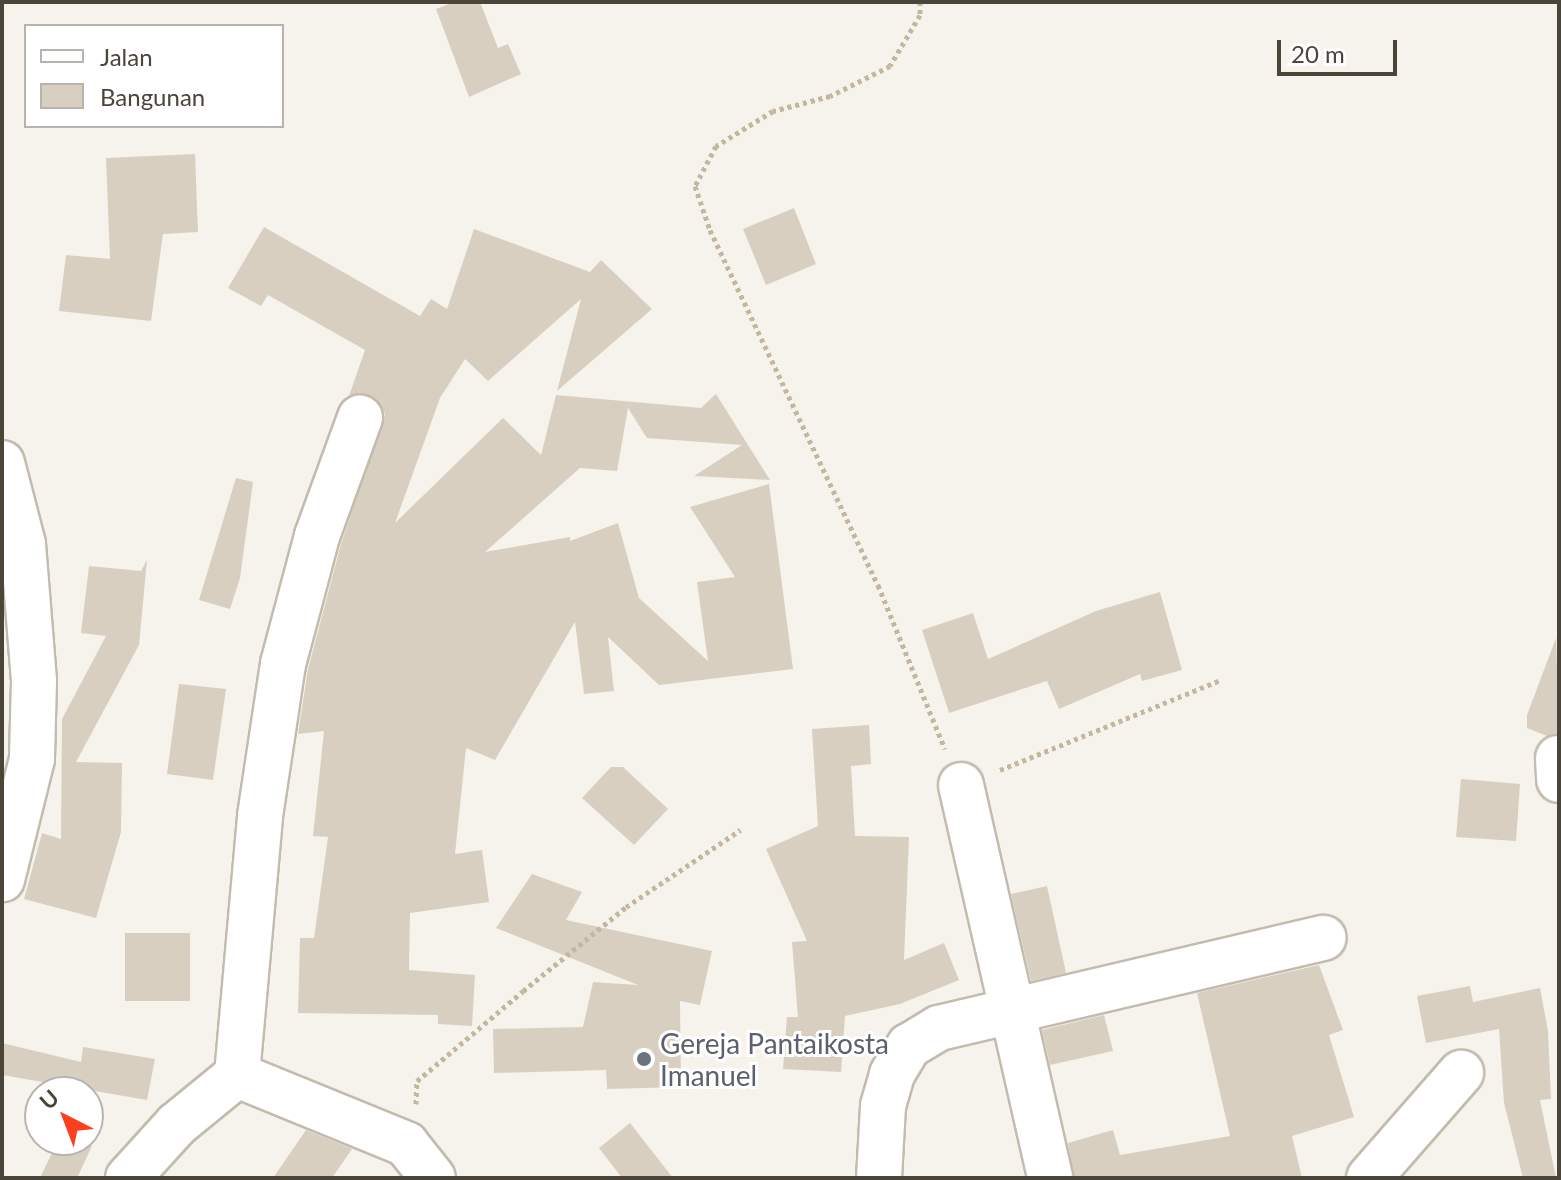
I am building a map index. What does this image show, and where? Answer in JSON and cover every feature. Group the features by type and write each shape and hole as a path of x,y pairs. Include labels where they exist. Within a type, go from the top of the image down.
{"street":[{"path":"128,1178 176,1125 237,1075 260,816 283,664 317,536 360,418"},
{"path":"2,463 23,544 34,681 32,759 2,879"},
{"path":"961,785 1009,1009 1050,1178"},
{"path":"879,1178 883,1106 892,1074 909,1046 939,1028 1009,1009 1324,938"},
{"path":"1369,1178 1461,1073"},
{"path":"237,1075 361,1121 424,1164"}],"path":[{"path":"920,2 920,15 890,66 830,96 773,111 716,146 695,186 735,286 878,585 961,785 1221,680"},
{"path":"424,1164 417,1081 626,907 740,830"}],"building":[{"path":"454,2 480,2 498,48 508,44 521,74 469,97 436,9"},
{"path":"195,154 198,232 163,234 151,321 59,311 66,255 110,259 106,158"},
{"path":"794,208 816,264 766,285 743,229"},
{"path":"264,227 420,316 431,299 447,309 474,229 590,272 601,260 652,309 557,391 581,299 488,381 465,359 440,398 395,523 503,418 541,455 556,395 701,408 716,394 770,480 694,476 742,445 647,438 628,408 617,471 580,468 485,552 570,537 570,541 618,523 639,598 708,661 697,582 735,577 690,507 769,484 793,669 659,685 608,637 614,691 584,694 575,622 495,760 466,748 455,854 482,850 489,902 410,913 409,970 475,975 472,1026 438,1024 438,1015 298,1013 300,938 314,938 328,837 313,836 324,731 298,734 308,669 341,544 385,414 369,395 349,396 365,350 268,295 261,306 228,288"},
{"path":"236,478 253,482 240,578 230,609 199,600"},
{"path":"147,560 139,645 76,762 122,763 121,832 96,918 24,899 42,833 61,839 62,719 106,636 81,633 89,566 141,571"},
{"path":"1160,592 1182,670 1142,681 1140,674 1059,709 1047,681 949,713 922,630 973,613 988,659 1096,611"},
{"path":"1556,638 1559,733 1547,736 1527,728 1527,715"},
{"path":"179,684 226,689 213,780 167,774"},
{"path":"869,725 871,764 851,766 855,836 909,837 904,960 944,943 959,980 900,1004 845,1016 841,1072 783,1069 787,1017 798,1017 792,942 807,941 766,849 818,826 812,729"},
{"path":"611,767 623,767 668,809 634,845 582,798"},
{"path":"1461,779 1520,784 1516,841 1456,837"},
{"path":"532,874 582,892 566,920 712,951 700,1005 680,1001 681,1087 607,1089 606,1070 494,1073 493,1029 583,1027 593,982 638,985 496,928"},
{"path":"1047,886 1066,973 1031,981 1011,894"},
{"path":"125,933 190,933 190,1001 125,1001"},
{"path":"1319,965 1343,1030 1329,1035 1354,1117 1292,1136 1302,1178 1074,1178 1068,1143 1113,1130 1120,1155 1230,1136 1197,993"},
{"path":"1470,986 1473,1002 1540,988 1548,1031 1551,1099 1540,1100 1556,1178 1523,1178 1504,1103 1499,1029 1426,1043 1417,996"},
{"path":"1104,1015 1113,1051 1050,1065 1042,1030"},
{"path":"2,1043 81,1062 83,1047 155,1059 147,1100 104,1093 104,1076 24,1076 24,1079 2,1075"},
{"path":"630,1123 673,1178 622,1178 599,1148"},
{"path":"306,1130 352,1149 332,1178 273,1178"},
{"path":"50,1156 87,1156 77,1178 40,1178"}],"place":[{"name":"Gereja Pantaikosta Imanuel","path":"644,1059"}]}
